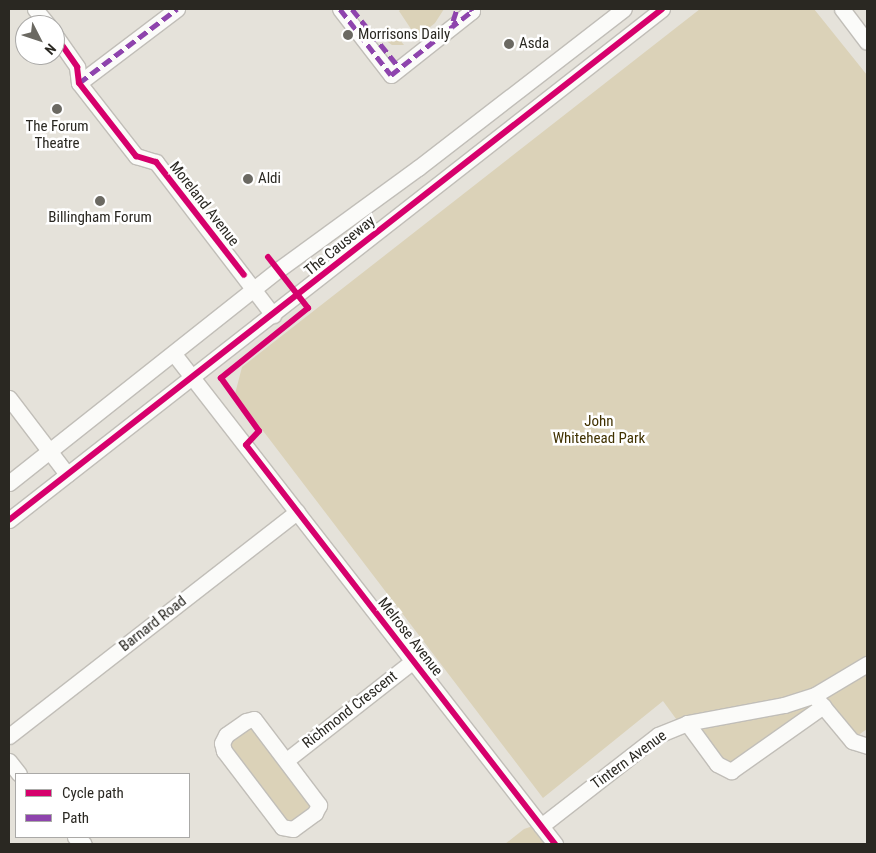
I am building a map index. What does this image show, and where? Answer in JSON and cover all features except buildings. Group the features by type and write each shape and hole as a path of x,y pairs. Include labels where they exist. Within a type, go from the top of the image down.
{"street":[{"path":"80,83 177,9"},
{"path":"340,9 394,70"},
{"path":"352,9 394,70"},
{"path":"394,70 455,18 472,11 471,9"},
{"name":"The Causeway","path":"9,482 174,354 254,289 418,168 624,9"},
{"name":"The Causeway","path":"9,520 193,378 662,9"},
{"path":"842,9 867,42"},
{"name":"Moreland Avenue","path":"65,48 73,59 80,83 136,156 156,162 273,315"},
{"name":"Melrose Avenue","path":"174,354 555,844"},
{"path":"9,398 67,474"},
{"name":"Barnard Road","path":"9,736 297,512"},
{"name":"Richmond Crescent","path":"288,759 413,661"},
{"name":"Tintern Avenue","path":"541,826 658,735 687,723 784,705 819,701 867,664"},
{"path":"687,723 717,764 731,771 819,701 852,741 867,746"},
{"name":"Richmond Crescent","path":"254,719 288,759 319,805 316,812 293,829 286,830 224,751 222,743 226,735 246,721 254,719"},
{"path":"9,761 18,773"}],"green space":[{"path":"401,9 444,9 435,23 417,38 399,11"},
{"name":"John Whitehead Park","path":"700,9 814,9 867,75 867,729 844,745 820,715 728,777 690,738 663,701 543,798 235,394 242,367"},
{"path":"388,25 404,45 392,45 385,40"},
{"path":"257,721 318,805 285,829 224,745"},
{"path":"533,826 548,844 505,844 524,829"}],"marked path":[{"path":"79,83 177,9"},
{"path":"340,9 391,75 472,11 471,9"},
{"path":"352,9 398,66"},
{"path":"456,24 453,21 457,9"}],"cycle path":[{"path":"9,520 662,9"},
{"path":"65,50 77,67 79,83 136,156 156,162 244,275"},
{"path":"268,257 308,308 221,378 259,431 246,445 555,844"}],"place":[{"name":"Morrisons Daily","path":"348,35"},
{"name":"Asda","path":"509,44"},
{"name":"The Forum Theatre","path":"57,109"},
{"name":"Aldi","path":"248,179"},
{"name":"Billingham Forum","path":"100,201"}]}
